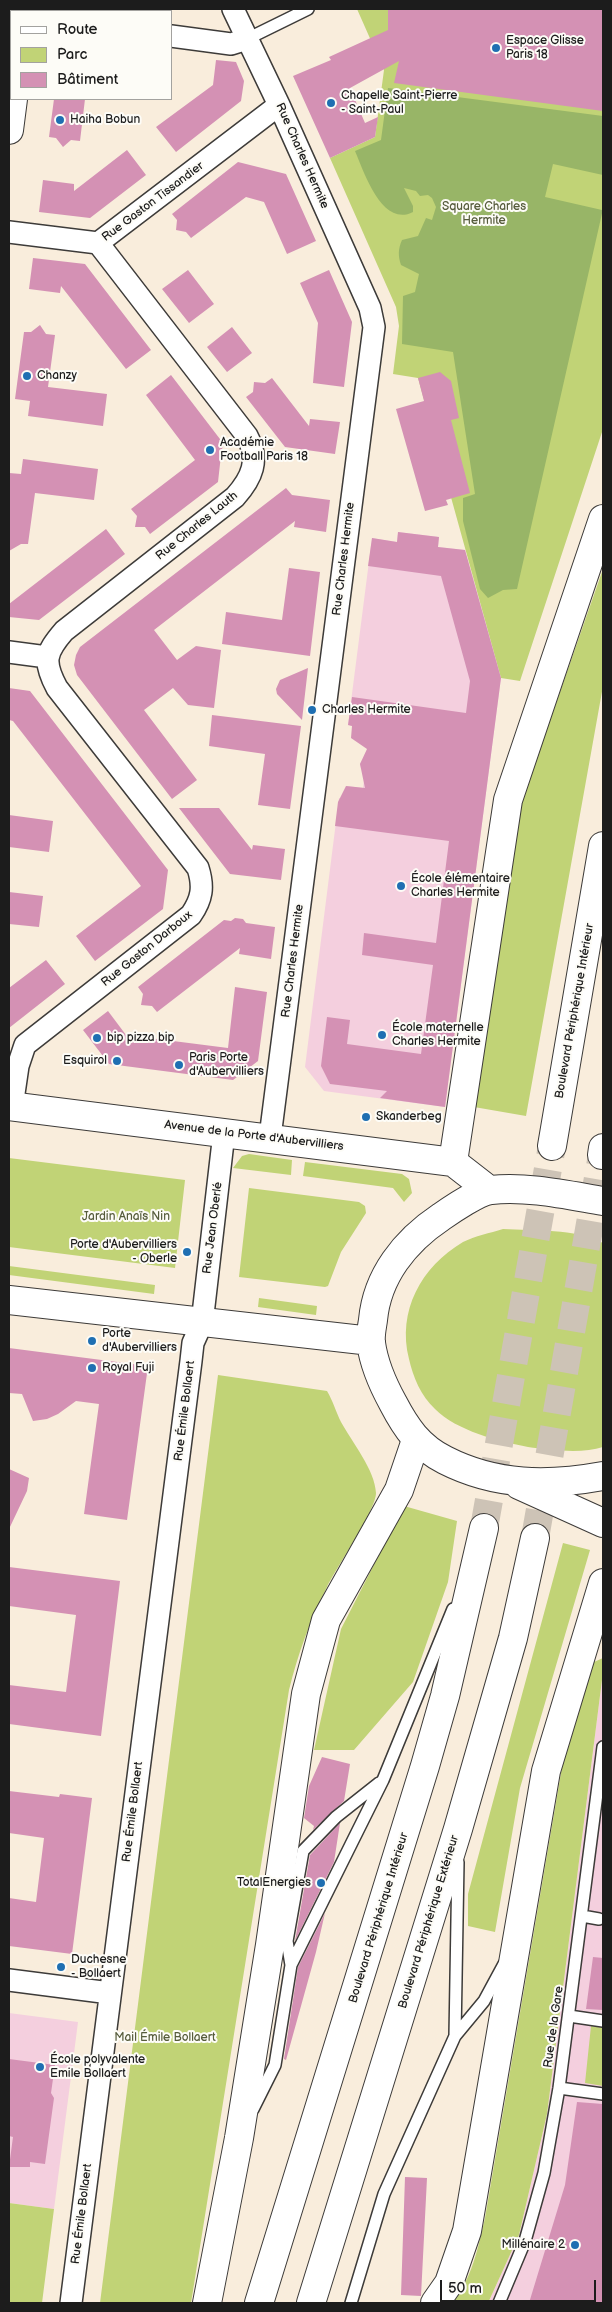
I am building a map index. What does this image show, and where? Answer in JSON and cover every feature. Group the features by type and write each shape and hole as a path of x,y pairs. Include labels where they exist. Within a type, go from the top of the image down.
{"main road":[{"path":"9,130 13,100"},
{"path":"448,1212 453,1162 508,800 603,520"},
{"name":"Boulevard Périphérique Intérieur","path":"552,1146 603,846"},
{"name":"Avenue de la Porte d'Aubervilliers","path":"10,1106 453,1162"},
{"path":"453,1162 489,1190"},
{"path":"603,1201 533,1191 489,1190 448,1212 422,1229 404,1248 384,1278 374,1307 370,1341 378,1375 405,1427 416,1440 444,1460 480,1475 513,1482 571,1482 603,1476"},
{"path":"9,1300 370,1341"},
{"path":"207,2303 239,2138 270,1946 306,1694 326,1620 399,1490 416,1440"},
{"path":"513,1482 603,1523"},
{"name":"Boulevard Périphérique Intérieur","path":"259,2303 425,1766 445,1696 484,1528"},
{"name":"Boulevard Périphérique Extérieur","path":"311,2303 458,1829 513,1638 534,1538"},
{"path":"435,2303 449,2283 467,2231 514,1945 546,1771 602,1596"}],"street":[{"name":"Rue Charles Hermite","path":"233,9 279,105 370,308 374,327 270,1138"},
{"path":"172,36 232,44 247,39"},
{"name":"Rue Gaston Tissandier","path":"9,232 98,244 279,105"},
{"name":"Rue Charles Lauth","path":"47,657 52,644 64,630 235,497 246,485 254,467 252,446 247,436 98,244"},
{"path":"9,652 47,657"},
{"name":"Rue Gaston Darboux","path":"10,1106 18,1066 25,1045 191,916 202,894 202,881 198,868 57,688 48,672 47,657"},
{"name":"Rue Jean Oberlé","path":"202,1323 224,1133"},
{"name":"Rue Émile Bollaert","path":"71,2303 193,1346 202,1323"},
{"path":"9,1980 110,1993"}],"lane":[{"path":"247,39 308,9"},
{"path":"239,2138 275,2065 292,1965 383,1780 430,1669 484,1528"},
{"name":"Rue de la Gare","path":"499,2303 525,2241 544,2173 569,2016 603,1747"},
{"path":"292,1965 287,1941 302,1851 336,1817 383,1780"},
{"path":"455,2036 458,1829"},
{"path":"582,1916 599,1919"},
{"path":"351,2303 384,2194 455,2036 484,2000 514,1945"},
{"path":"270,1946 292,1965"},
{"path":"569,2016 603,2021"},
{"path":"559,2088 603,2094"}],"shaded area":[{"path":"398,532 439,537 438,547 465,550 501,678 445,1107 324,1091 305,1067 339,798 343,798 347,786 363,788 365,771 361,768 360,764 366,758 369,742 352,726 348,725 372,538 397,542"},
{"path":"603,1672 603,2303 488,2303 519,2235 547,2114"},
{"name":"École polyvalente Emile Bollaert","path":"9,2013 78,2022 54,2209 9,2203"}],"green space":[{"name":"Square Charles Hermite","path":"357,9 603,9 603,429 520,681 501,678 418,378 393,374 399,326 396,307 330,158 375,137 384,70"},
{"name":"Square Charles Hermite","path":"388,88 603,116 603,175 553,164 545,197 602,210 603,206 603,209 517,589 503,590 488,598 480,589 463,521 463,498 475,494 453,352 402,344 403,296 415,292 419,274 401,265 399,256 400,246 402,240 418,236 426,218 432,220 436,207 432,198 428,195 420,196 416,191 404,188 413,206 413,212 402,215 392,212 383,205 369,184 355,151 381,140"},
{"path":"603,569 603,686 526,1116 474,1107 518,812"},
{"path":"249,1154 292,1160 291,1175 233,1168 242,1156"},
{"name":"Jardin Anaïs Nin","path":"9,1158 185,1180 175,1268 9,1247"},
{"path":"305,1162 402,1174 409,1179 412,1193 404,1202 393,1188 303,1176"},
{"path":"249,1188 359,1202 365,1206 366,1213 341,1252 328,1286 239,1277"},
{"path":"503,1229 567,1233 592,1238 603,1243 603,1447 576,1451 546,1449 516,1445 478,1434 444,1417 430,1404 418,1386 409,1359 406,1324 410,1307 424,1277 448,1252 463,1242"},
{"path":"9,1266 155,1285 154,1294 9,1275"},
{"path":"259,1298 317,1306 316,1315 258,1307"},
{"name":"Mail Émile Bollaert","path":"218,1375 327,1391 341,1422 372,1475 376,1493 370,1512 315,1612 300,1650 289,1690 191,2303 100,2303"},
{"path":"404,1506 457,1521 448,1582 413,1682 354,1750 314,1750 341,1629"},
{"path":"563,1543 590,1550 520,1788 495,1932 468,1926 468,1894"},
{"path":"603,1658 603,1672 547,2114 519,2235 488,2303 452,2303 465,2284 477,2252 485,2218 562,1767 594,1662"},
{"path":"591,2026 603,2028 603,2086 585,2083"},
{"path":"9,2203 54,2209 42,2303 9,2303"}],"building":[{"name":"Espace Glisse Paris 18","path":"388,9 603,9 603,111 394,83 399,61 350,88 365,123 378,117 375,137 330,158 293,76 331,60 329,57 388,30"},
{"path":"216,60 236,62 244,81 241,101 176,152 156,127 213,85"},
{"path":"54,100 85,100 80,141 71,140 63,147 56,138 49,137"},
{"path":"127,150 146,175 90,218 39,212 43,180 74,184 74,191"},
{"path":"238,162 286,174 316,241 287,254 264,202 246,197 191,238 186,232 176,230 177,220 172,214"},
{"path":"33,258 85,264 151,350 126,369 61,286 60,293 29,289"},
{"path":"188,270 214,304 189,323 162,289"},
{"path":"329,270 352,322 344,387 313,383 318,323 300,283"},
{"path":"40,325 46,334 55,335 48,387 107,394 103,426 28,416 30,401 15,399 24,332 31,332"},
{"path":"232,327 252,353 227,372 207,347"},
{"path":"440,372 451,381 459,418 451,420 470,493 446,500 448,505 425,511 396,409 424,401 418,378"},
{"path":"171,375 223,443 218,482 150,534 145,527 135,527 137,516 131,509 195,460 146,395"},
{"path":"272,378 309,426 310,419 340,422 335,454 285,447 246,397 253,392 254,382 265,383"},
{"path":"23,459 98,469 94,500 35,493 28,544 21,544 9,551 9,473 21,474"},
{"path":"286,488 292,495 330,500 326,532 294,527 295,521 154,630 177,660 196,646 221,650 214,708 188,705 173,688 144,710 197,780 172,799 77,675 74,665 76,655 80,647"},
{"path":"106,529 125,554 39,620 9,617 9,604"},
{"path":"398,532 439,537 438,547 465,550 501,678 445,1107 380,1098 387,1091 330,1084 321,1066 327,1017 350,1020 347,1044 421,1054 433,965 362,955 364,933 436,943 449,841 335,826 338,802 346,786 365,788 360,764 367,749 351,738 352,726 348,725 352,697 466,713 470,681 441,576 368,566 372,538 397,542"},
{"path":"289,568 320,572 310,656 222,644 226,612 282,620"},
{"path":"308,668 302,720 277,694 276,689 280,680"},
{"path":"9,688 30,691 168,870 163,909 95,961 76,936 141,886 13,721 9,720"},
{"path":"212,715 301,726 290,809 258,805 265,754 209,746"},
{"path":"179,808 219,808 252,850 253,845 285,849 281,880 230,874"},
{"path":"9,815 53,821 49,852 9,847"},
{"path":"9,892 43,896 39,927 9,924"},
{"path":"235,918 243,919 246,923 275,927 271,959 239,954 240,948 157,1012 152,1006 141,1005 143,994 138,987 224,920 231,921"},
{"path":"46,960 65,984 9,1028 9,988"},
{"path":"235,987 267,992 258,1061 233,1080 109,1064 83,1030 108,1011 126,1035 228,1048"},
{"path":"9,1348 148,1366 127,1520 84,1514 99,1404 76,1401 58,1414 47,1419 33,1421 22,1394 9,1393"},
{"path":"9,1469 29,1478 27,1491 9,1529"},
{"path":"9,1567 120,1581 101,1736 9,1724 9,1685 66,1692 76,1615 9,1606"},
{"path":"322,1757 350,1764 344,1801 313,1830 314,1826 304,1818 309,1786"},
{"path":"9,1791 59,1797 60,1794 92,1798 72,1954 9,1946 9,1898 36,1902 44,1838 9,1833"},
{"path":"340,1823 334,1862 295,1941 310,1855"},
{"path":"325,1913 286,2060 284,2059 298,1967"},
{"path":"593,1957 603,1958 603,2010 586,2009"},
{"path":"9,2059 55,2065 51,2093 54,2098 45,2164 30,2162 30,2167 9,2167 13,2137 9,2136"},
{"name":"Millénaire 2","path":"577,2102 603,2104 603,2303 529,2303 565,2185"},
{"path":"405,2177 427,2178 421,2296 401,2295"}],"tunnel":[{"path":"484,1528 552,1146"},
{"path":"535,1538 602,1155"}],"place":[{"name":"Espace Glisse Paris 18","path":"496,48"},
{"name":"Chapelle Saint-Pierre - Saint-Paul","path":"331,103"},
{"name":"Haiha Bobun","path":"60,120"},
{"name":"Chanzy","path":"27,376"},
{"name":"Académie Football Paris 18","path":"210,450"},
{"name":"Charles Hermite","path":"312,710"},
{"name":"École élémentaire Charles Hermite","path":"401,886"},
{"name":"École maternelle Charles Hermite","path":"382,1035"},
{"name":"bip pizza bip","path":"97,1038"},
{"name":"Esquirol","path":"117,1061"},
{"name":"Paris Porte d'Aubervilliers","path":"179,1065"},
{"name":"Skanderbeg","path":"366,1117"},
{"name":"Porte d'Aubervilliers - Oberle","path":"187,1252"},
{"name":"Porte d'Aubervilliers","path":"92,1341"},
{"name":"Royal Fuji","path":"92,1368"},
{"name":"TotalEnergies","path":"321,1883"},
{"name":"Duchesne - Bollaert","path":"61,1967"},
{"name":"École polyvalente Emile Bollaert","path":"40,2067"},
{"name":"Millénaire 2","path":"575,2245"}]}
